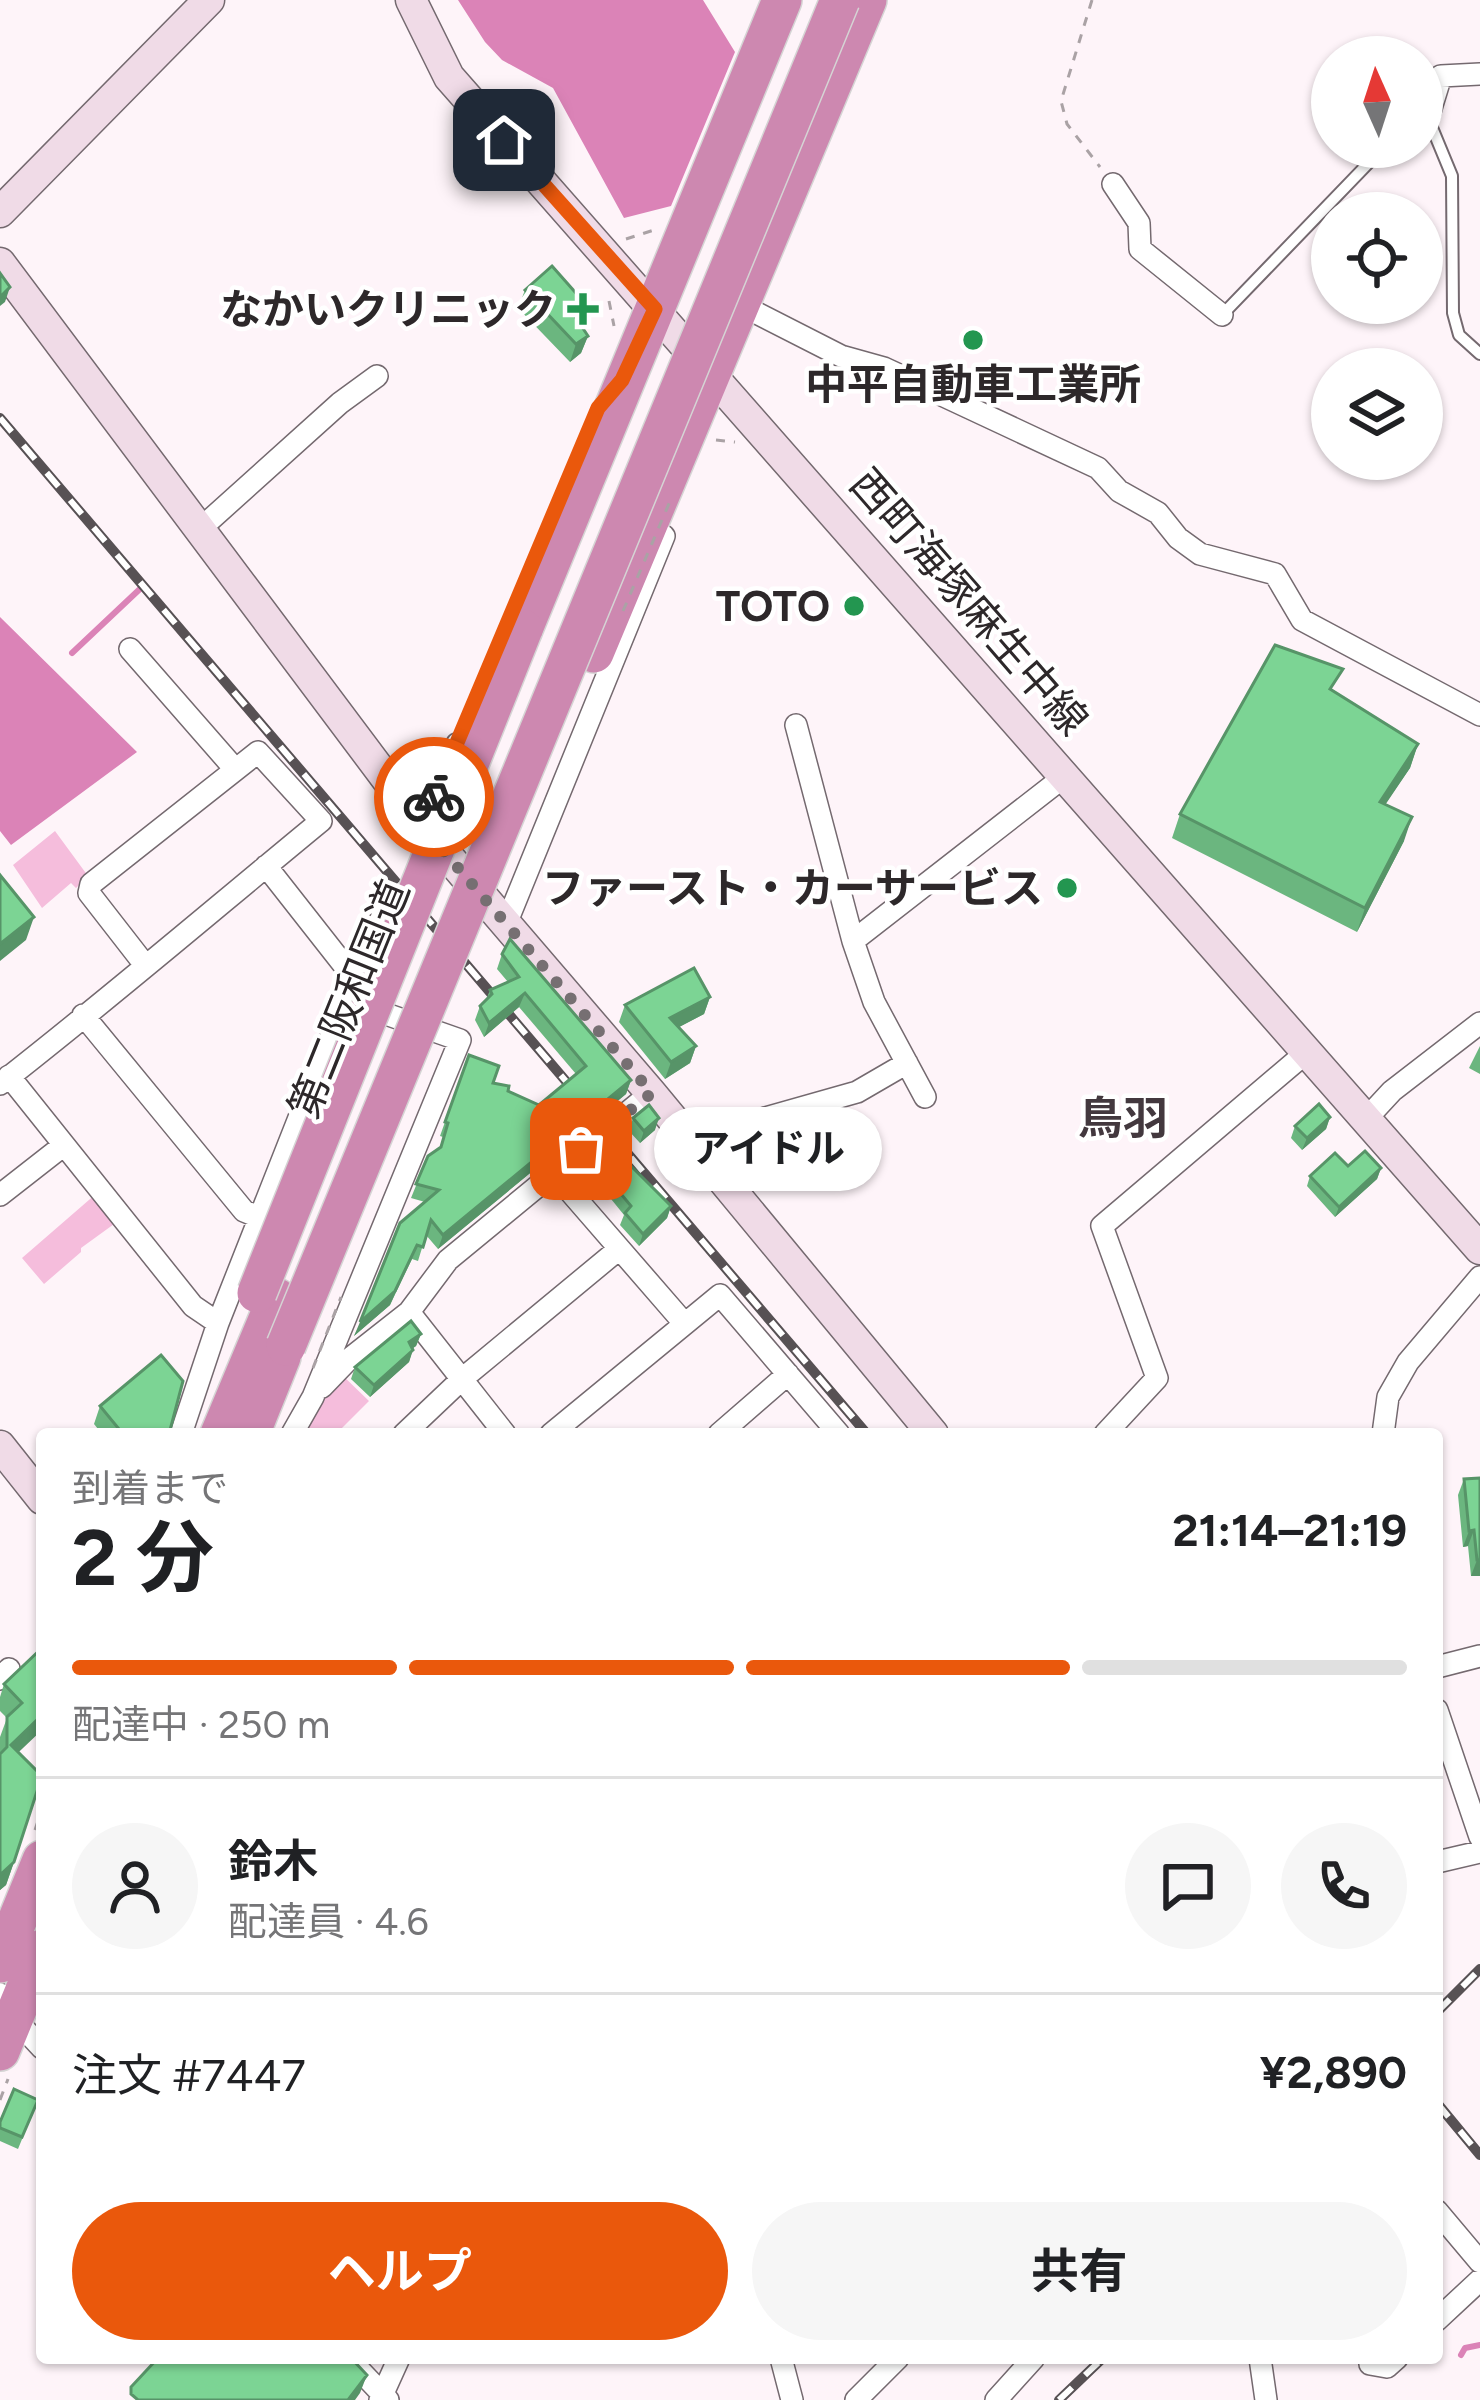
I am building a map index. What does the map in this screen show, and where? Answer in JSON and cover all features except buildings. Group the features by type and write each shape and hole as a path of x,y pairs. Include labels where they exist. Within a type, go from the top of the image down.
{"highway":[{"path":"267,1296 523,629 782,0"},
{"name":"第二阪和国道","path":"223,1428 245,1375 267,1296 812,0"},
{"name":"第二阪和国道","path":"256,1428 292,1350 840,0"},
{"path":"292,1350 594,653 703,433 713,375 867,0"},
{"path":"0,1963 36,1876"},
{"path":"5,2021 36,1961"}],"street":[{"path":"0,212 209,0"},
{"name":"西町海塚麻生中線","path":"411,0 449,77 1480,1249"},
{"path":"1443,76 1480,74"},
{"path":"1113,184 1139,224 1140,249 1222,315"},
{"path":"0,263 422,826 652,1093 928,1428"},
{"path":"741,305 841,356 884,368 1098,468 1119,490 1158,513 1178,538 1200,554 1275,574 1302,620 1480,716"},
{"path":"200,529 340,403 377,376"},
{"path":"422,826 598,408 622,380"},
{"path":"506,923 703,433"},
{"path":"130,649 234,768"},
{"path":"796,725 853,941 874,1002 925,1097"},
{"path":"146,965 89,893 91,884 258,752 321,821 146,965 83,1015 5,1080 64,1145 193,1306 218,1323"},
{"path":"853,941 1065,776"},
{"path":"266,866 343,964 357,970"},
{"path":"183,1428 218,1323 357,970 390,899"},
{"path":"295,1428 313,1396 460,1040 346,999"},
{"path":"83,1015 244,1210 261,1217"},
{"path":"1367,1118 1393,1091 1480,1023"},
{"path":"1111,1428 1157,1378 1102,1226 1308,1051"},
{"path":"765,1118 857,1092 907,1063"},
{"path":"313,1396 348,1360 409,1312 448,1260 652,1093"},
{"path":"0,1195 64,1145"},
{"path":"554,1172 684,1323"},
{"path":"410,1428 619,1249"},
{"path":"1384,1428 1388,1397 1408,1362 1480,1277"},
{"path":"558,1428 719,1295 834,1428"},
{"path":"409,1312 500,1428"},
{"path":"726,1428 788,1374"},
{"path":"0,1446 36,1491"},
{"path":"1443,1665 1480,1656"},
{"path":"1443,1728 1480,1837"},
{"path":"1443,1861 1480,1852"},
{"path":"5,2021 36,2044"},
{"path":"1443,2218 1480,2262"},
{"path":"1443,2314 1480,2280"},
{"path":"353,2364 384,2398 397,2364"},
{"path":"783,2364 792,2400"},
{"path":"856,2400 892,2364"},
{"path":"996,2400 1029,2364"},
{"path":"1262,2364 1266,2400"},
{"path":"1370,2364 1391,2364"}],"lane":[{"path":"1443,157 1452,176 1453,313 1459,335 1480,354"},
{"path":"1222,315 1364,168"}],"path":[{"path":"1092,0 1061,101 1067,124 1113,184"},
{"path":"703,433 750,446"}],"shaded area":[{"path":"458,0 703,0 735,52 671,206 624,218 553,88 502,60"},
{"path":"0,617 137,752 11,845 0,831"},
{"path":"55,831 88,876 76,888 71,883 42,908 13,865"},
{"path":"97,1193 121,1219 81,1248 44,1284 22,1258"},
{"path":"339,1372 369,1401 342,1428 299,1428"}],"waterway":[{"path":"72,653 142,587"},
{"path":"1461,2355 1465,2348 1480,2345"}],"railway":[{"path":"0,418 862,1428"},
{"path":"1443,2006 1480,1969"},
{"path":"1443,2110 1480,2155"},
{"path":"1059,2400 1097,2364"}],"way so far":[{"path":"434,797 422,826 652,1093 581,1149"}],"place":[{"name":"なかいクリニック","path":"583,309"},
{"name":"中平自動車工業所","path":"973,340"},
{"name":"TOTO","path":"854,606"},
{"name":"ファースト・カーサービス","path":"1067,888"},
{"name":"アイドル","path":"581,1149"}],"district":[{"name":"鳥羽","path":"1123,1118"}],"route":[{"path":"434,797 598,408 622,380 655,309 504,140"}]}
